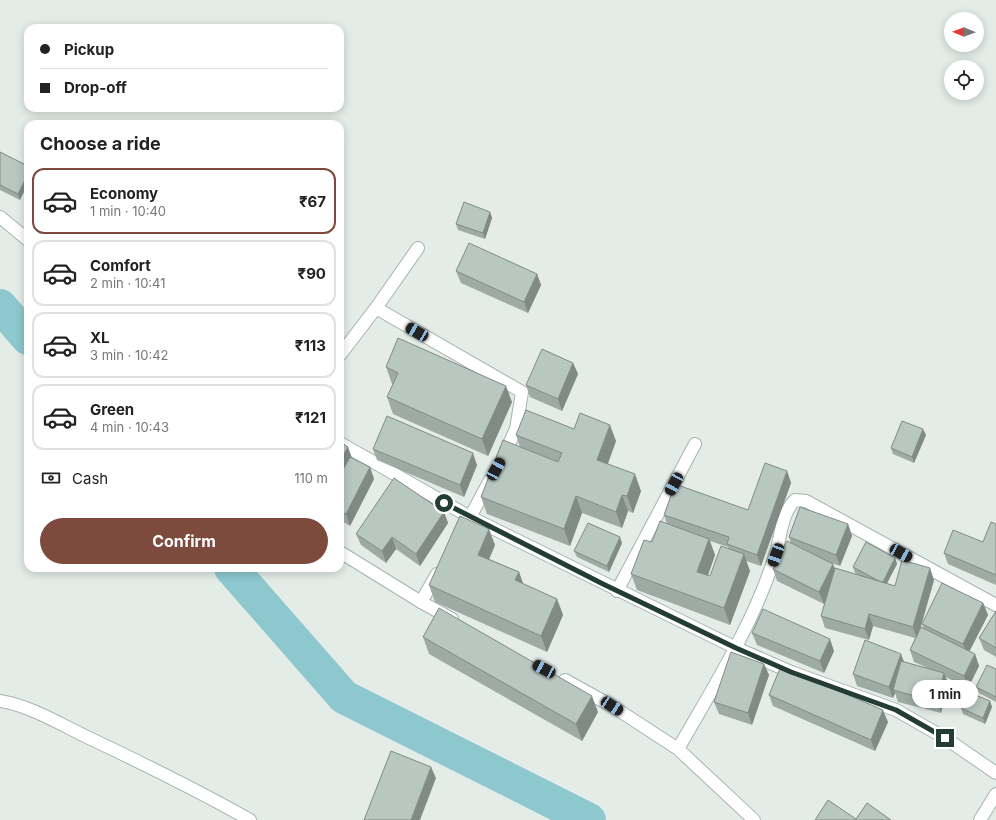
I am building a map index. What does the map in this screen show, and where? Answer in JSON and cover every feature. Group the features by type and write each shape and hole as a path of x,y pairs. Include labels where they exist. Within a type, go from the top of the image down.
{"street":[{"path":"0,217 24,237"},
{"path":"344,350 376,308 418,248"},
{"path":"376,308 522,392 516,429 462,530"},
{"path":"617,590 695,444"},
{"path":"344,445 470,517 736,648 791,672 896,710 945,738 996,773"},
{"path":"678,749 736,648 758,603 771,569 787,507 795,500 806,501 996,605"},
{"path":"344,554 421,602 462,624"},
{"path":"421,602 444,563"},
{"path":"557,676 612,706 678,749 754,820"},
{"path":"0,701 9,702 45,716 196,789 250,820"},
{"path":"980,820 996,794"}],"building":[{"path":"0,152 24,164 24,182 18,194 0,185"},
{"path":"464,202 490,212 483,233 456,224"},
{"path":"469,243 537,274 524,302 456,271"},
{"path":"398,338 506,386 482,439 387,397 398,373 386,367"},
{"path":"542,349 573,363 558,399 526,385"},
{"path":"526,410 574,429 580,413 610,425 597,460 635,474 627,496 622,495 616,512 576,496 564,529 481,497 503,440 558,462 562,453 516,435"},
{"path":"387,416 473,453 460,485 373,449"},
{"path":"902,421 923,429 912,457 891,448"},
{"path":"344,444 348,447 344,454"},
{"path":"350,457 370,467 346,514 344,513 344,468"},
{"path":"765,463 787,471 757,555 727,544 729,537 664,515 675,484 748,510"},
{"path":"394,478 444,512 416,554 392,537 382,551 356,534"},
{"path":"800,507 848,524 836,555 789,537"},
{"path":"460,516 489,529 478,555 519,572 515,580 557,599 541,636 429,585"},
{"path":"660,521 709,539 697,572 710,576 721,546 744,554 724,608 631,574 644,540 652,542"},
{"path":"991,522 996,524 996,575 944,553 953,530 983,542"},
{"path":"588,523 620,537 607,566 574,551"},
{"path":"787,541 833,564 819,592 773,569"},
{"path":"866,542 895,558 883,582 853,567"},
{"path":"902,560 930,568 913,627 869,614 865,629 821,616 835,568 895,586"},
{"path":"942,583 983,603 963,644 922,624"},
{"path":"439,608 592,696 576,724 423,637"},
{"path":"763,609 830,639 820,661 752,633"},
{"path":"996,611 996,648 979,638"},
{"path":"921,627 975,654 964,676 910,650"},
{"path":"865,640 901,654 889,687 853,674"},
{"path":"731,652 764,664 748,713 714,702"},
{"path":"901,661 944,673 937,702 893,690"},
{"path":"987,665 996,669 996,697 976,687"},
{"path":"781,666 883,710 871,740 769,695"},
{"path":"968,692 990,701 983,718 961,708"},
{"path":"391,751 431,767 411,820 364,820"},
{"path":"828,800 856,819 867,803 891,820 815,820"}],"waterway":[{"path":"0,306 24,333"},
{"path":"235,572 344,697 589,820"}],"route":[{"path":"444,503 603,584 736,648 791,672 839,688 896,710 945,738"}]}
